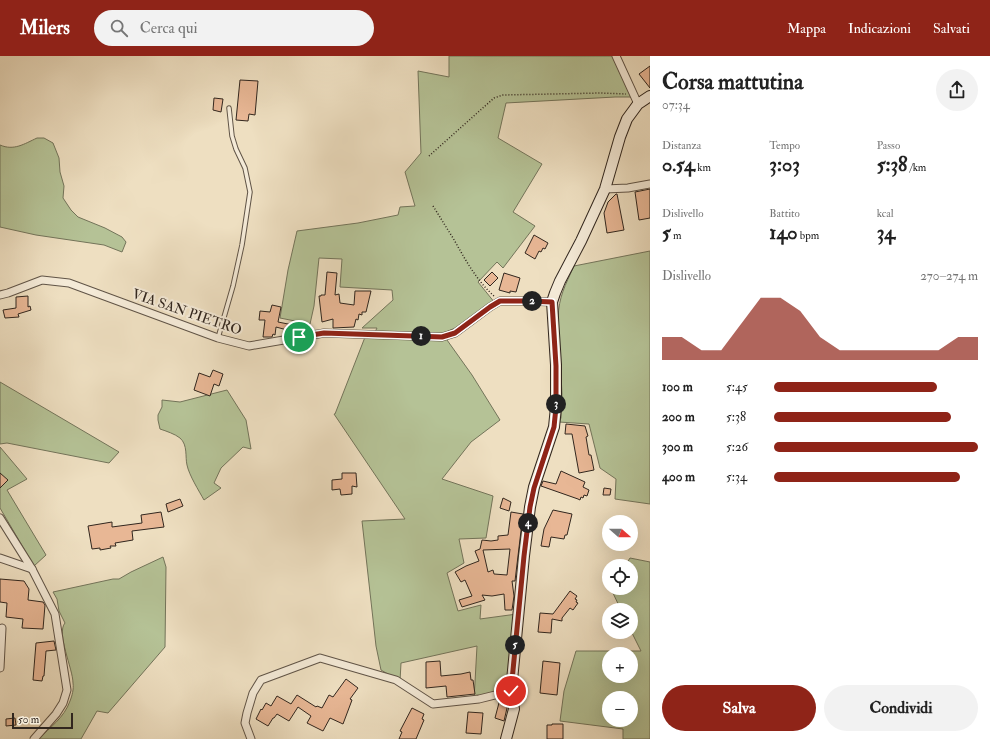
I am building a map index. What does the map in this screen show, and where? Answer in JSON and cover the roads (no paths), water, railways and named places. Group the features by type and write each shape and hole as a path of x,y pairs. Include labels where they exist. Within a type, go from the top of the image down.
{"street":[{"path":"506,739 514,709 511,691 530,507 534,488 554,427 556,407 556,366 552,302 560,281 581,241 605,189 620,138 636,99 616,56"},
{"path":"636,99 650,96"},
{"path":"605,189 628,188 650,184"},
{"name":"VIA SAN PIETRO","path":"0,295 42,280 69,283 218,338 248,346 324,333 442,337 455,333 500,301 552,302"},
{"path":"0,518 32,569 55,614 67,690 64,703 34,739"},
{"path":"0,558 32,569"},
{"path":"0,668 2,628"},
{"path":"251,739 245,724 247,712 253,693 261,680 320,658 396,680 433,704 479,699 511,691"}],"lane":[{"path":"218,338 233,286 242,245 250,192 245,168 232,136 229,108"}]}
